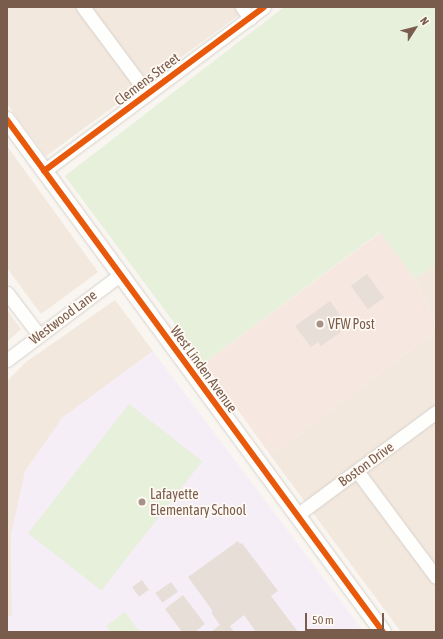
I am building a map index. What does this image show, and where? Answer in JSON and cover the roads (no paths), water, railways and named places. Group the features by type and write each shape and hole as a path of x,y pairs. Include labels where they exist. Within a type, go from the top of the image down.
{"street":[{"path":"83,7 147,93"},
{"path":"242,7 250,18"},
{"name":"Clemens Street","path":"44,171 264,7"},
{"name":"West Linden Avenue","path":"7,120 383,632"},
{"name":"Westwood Lane","path":"7,360 120,275"},
{"path":"7,293 39,335"},
{"name":"Boston Drive","path":"297,515 436,412"},
{"path":"357,471 436,577"}],"place":[{"name":"VFW Post","path":"320,324"},
{"name":"Lafayette Elementary School","path":"142,502"}]}
